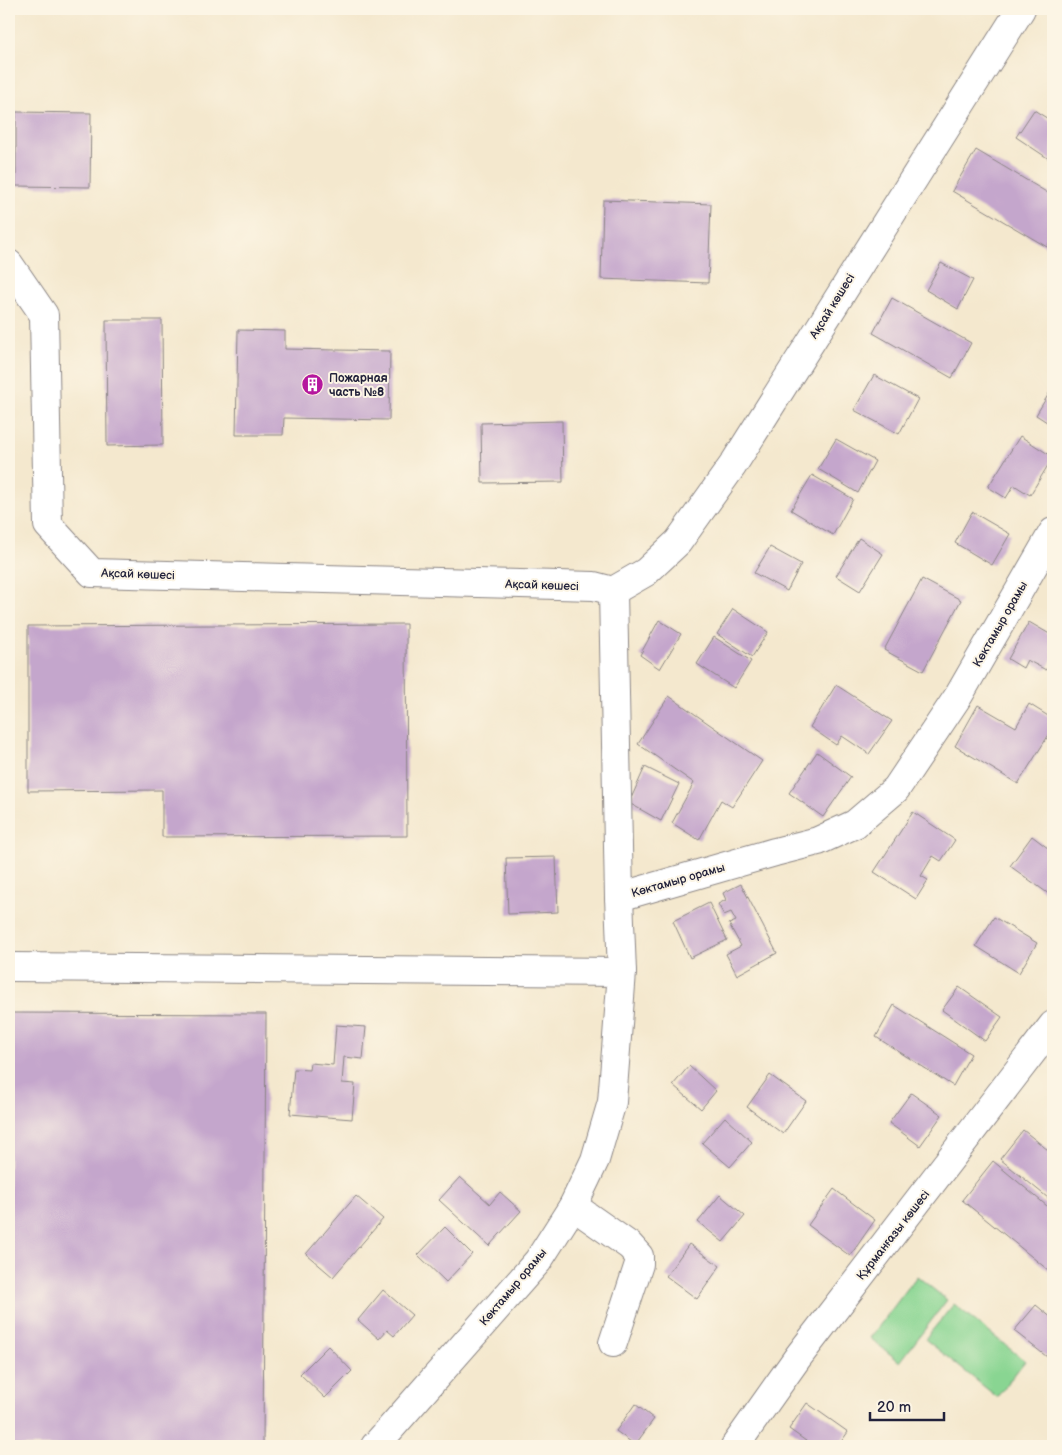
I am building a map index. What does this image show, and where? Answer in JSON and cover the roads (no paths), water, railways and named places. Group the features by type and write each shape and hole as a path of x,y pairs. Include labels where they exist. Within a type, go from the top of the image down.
{"street":[{"name":"Ақсай көшесі","path":"9,264 44,315 48,525 92,573 594,586 613,591 646,572 678,542 733,466 1020,9"},
{"name":"Көктамыр орамы","path":"375,1446 538,1261 574,1206 595,1160 612,1102 622,972 618,897 818,841 855,824 896,789 959,695 1053,532"},
{"path":"613,591 618,897"},
{"path":"9,968 622,972"},
{"name":"Құрманғазы көшесі","path":"735,1446 798,1358 1053,1025"},
{"path":"574,1206 630,1246 639,1256 639,1264 612,1343"}],"place":[{"name":"Пожарная часть №8","path":"313,385"}]}
